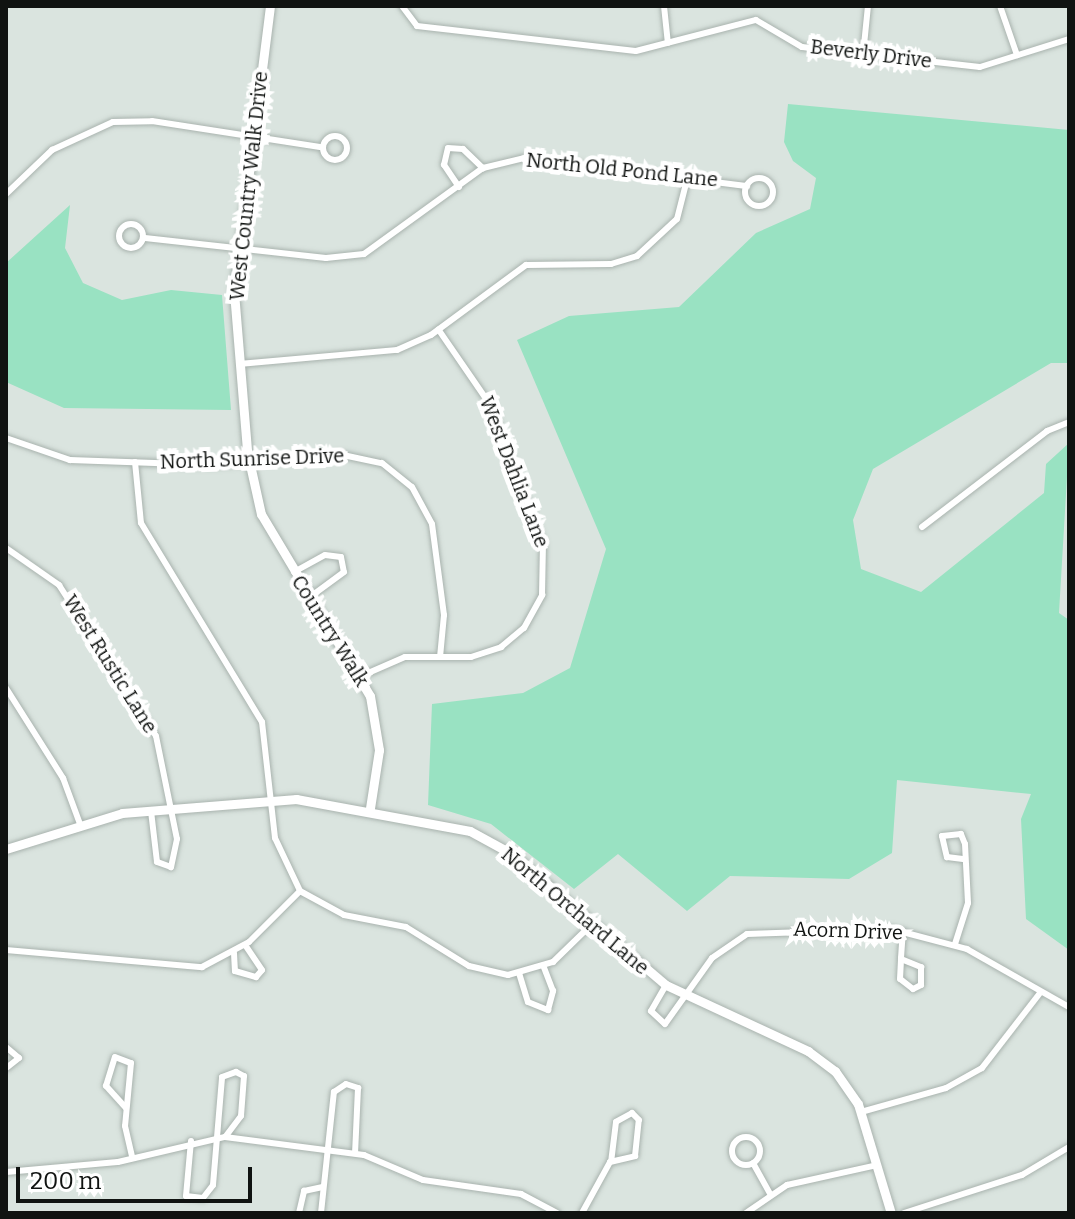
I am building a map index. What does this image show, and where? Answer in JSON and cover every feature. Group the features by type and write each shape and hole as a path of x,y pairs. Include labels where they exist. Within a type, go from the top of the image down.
{"street":[{"name":"West Country Walk Drive","path":"249,462 239,364 238,247 270,6"},
{"name":"Beverly Drive","path":"402,6 417,26 636,51 756,20 802,47 980,67 1069,39"},
{"path":"664,6 668,43"},
{"path":"863,55 868,6"},
{"path":"1000,6 1017,55"},
{"path":"6,194 52,150 113,122 152,121 252,139 320,147 341,138 348,151 335,160 320,147"},
{"path":"459,187 444,165 448,148 463,149 483,168"},
{"name":"North Old Pond Lane","path":"145,238 326,258 364,254 483,168 524,158 688,176 747,186"},
{"path":"239,364 397,350 438,329 526,265 611,264 637,256 677,219 688,176"},
{"path":"766,180 771,199 750,203 747,186 766,180"},
{"path":"130,224 145,238 128,248 121,227 130,224"},
{"name":"West Dahlia Lane","path":"359,677 405,657 486,653 517,634 542,595 546,561 491,406 438,329"},
{"path":"922,527 1047,431 1069,422"},
{"name":"North Sunrise Drive","path":"6,438 57,458 249,462 365,457 412,487 438,546 440,657"},
{"path":"135,462 141,523 262,722 279,858 300,891 344,915 406,927 469,966 519,973 544,967 592,924"},
{"name":"Country Walk","path":"249,462 261,514 359,677 378,729 370,808"},
{"name":"West Rustic Lane","path":"6,548 59,585 156,736 177,839 171,867 157,862 151,811"},
{"path":"294,572 325,555 341,557 344,572 310,597"},
{"path":"6,688 63,778 80,824"},
{"name":"North Orchard Lane","path":"6,849 80,824 151,811 272,801 370,808 447,822 490,840 666,985 686,998 808,1051 845,1083 861,1112 891,1213"},
{"path":"955,944 968,903 963,859 965,844 961,834 942,836 947,857 963,859"},
{"path":"6,950 182,968 234,953 300,891"},
{"path":"901,959 921,967 921,985 904,986 901,959 903,931"},
{"name":"Acorn Drive","path":"666,985 653,1003 656,1021 673,1021 712,958 747,934 903,931 955,944 1069,1007"},
{"path":"234,953 235,971 256,977 262,970 245,945"},
{"path":"519,973 528,1002 548,1010 553,991 544,967"},
{"path":"861,1112 946,1088 982,1068 1040,993"},
{"path":"6,1047 19,1058 6,1068"},
{"path":"126,1108 106,1086 115,1057 131,1063 126,1108 132,1157"},
{"path":"191,1141 186,1196 210,1195 222,1077 228,1071 244,1076 244,1088 241,1116 225,1137"},
{"path":"321,1213 334,1092 353,1084 355,1153"},
{"path":"582,1213 611,1161 616,1122 632,1113 639,1120 635,1156 611,1161"},
{"path":"6,1172 132,1157 217,1136 355,1153 423,1180 521,1194 557,1213"},
{"path":"753,1163 733,1158 736,1141 757,1143 753,1163 770,1194"},
{"path":"904,1213 1022,1175 1069,1147"},
{"path":"746,1213 770,1194 877,1165"},
{"path":"299,1213 304,1191 323,1187"}],"green space":[{"path":"788,104 1069,130 1069,363 1051,363 873,469 853,520 861,569 921,592 1044,493 1046,464 1069,443 1059,613 1069,620 1069,950 1026,919 1021,819 1031,794 897,780 892,853 849,879 730,876 687,911 618,854 574,889 491,824 428,805 432,704 523,693 570,668 606,549 517,340 569,316 679,307 756,233 810,209 816,178 793,161 784,142"},
{"path":"70,205 65,248 83,283 122,300 171,290 222,295 231,410 64,408 6,382 6,263"}]}
